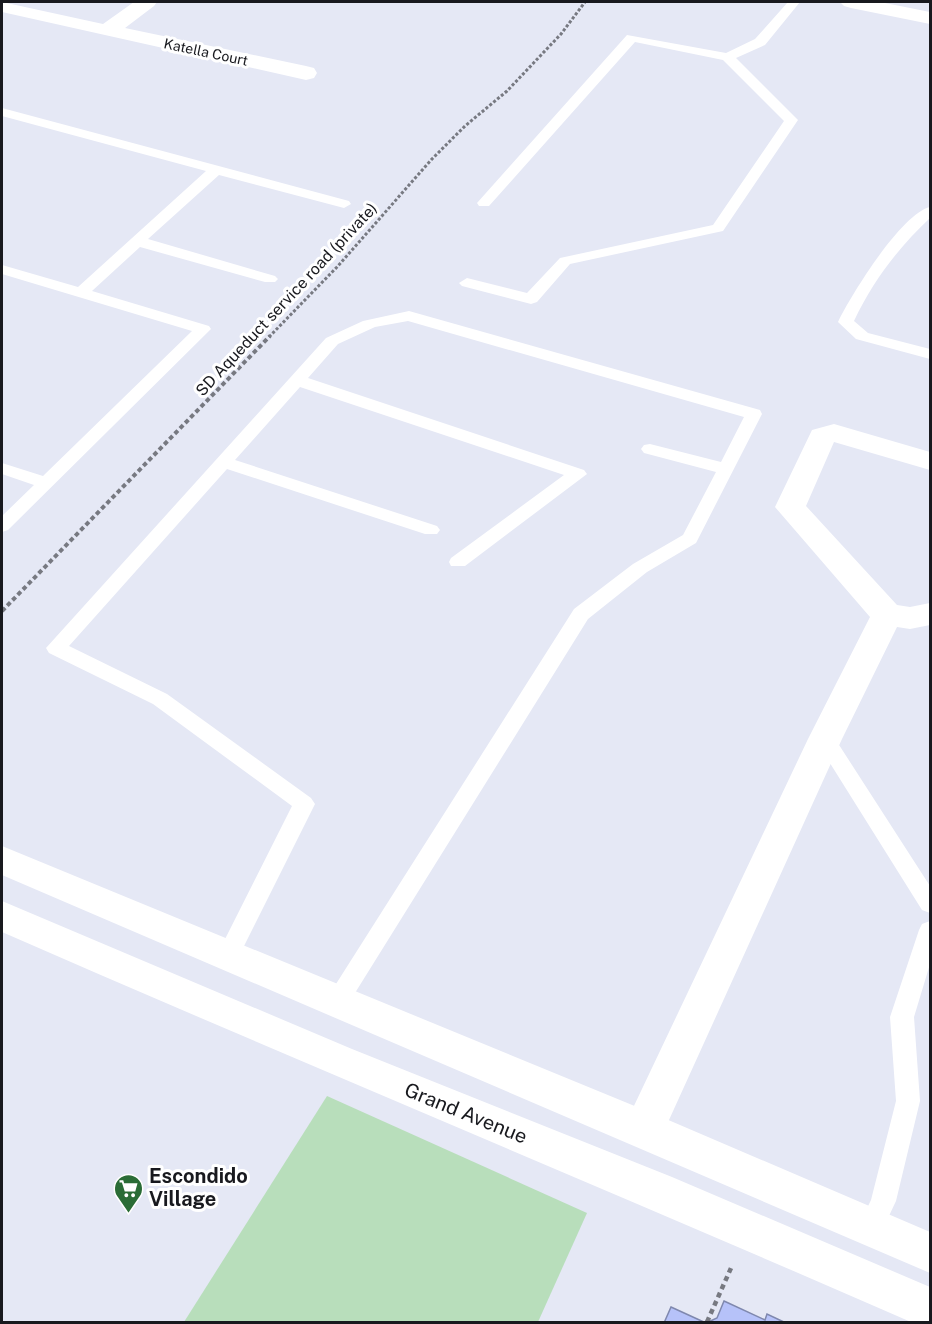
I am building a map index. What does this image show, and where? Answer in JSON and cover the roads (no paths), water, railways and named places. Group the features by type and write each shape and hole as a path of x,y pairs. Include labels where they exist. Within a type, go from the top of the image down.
{"street":[{"path":"106,31 147,2"},
{"path":"851,2 930,18"},
{"name":"Katella Court","path":"2,6 106,31 306,73"},
{"path":"930,460 834,433 822,436 790,507 887,615 910,618 930,614"},
{"path":"644,1129 825,739 887,615"},
{"path":"2,860 644,1129 930,1253"},
{"name":"Grand Avenue","path":"2,915 328,1057 649,1188 930,1309"}],"lane":[{"path":"727,57 760,42 794,2"},
{"path":"467,283 531,299 566,261 718,228 791,120 727,57 632,38 484,203"},
{"path":"2,112 344,204"},
{"path":"80,293 216,170"},
{"path":"930,212 904,234 857,295 846,322 862,336 930,354"},
{"path":"137,242 270,279"},
{"path":"2,269 203,329 2,526"},
{"path":"228,955 304,804 160,699 56,648 332,341 360,326 382,318 409,316 754,414 690,539 640,568 581,614 337,1002"},
{"path":"297,380 579,474 458,562"},
{"path":"650,449 725,469"},
{"path":"224,462 431,530"},
{"path":"2,468 47,483"},
{"path":"825,739 930,904"},
{"path":"871,1227 883,1201 908,1101 902,1017 930,930"}],"place":[{"name":"Escondido Village","path":"128,1214"}]}
